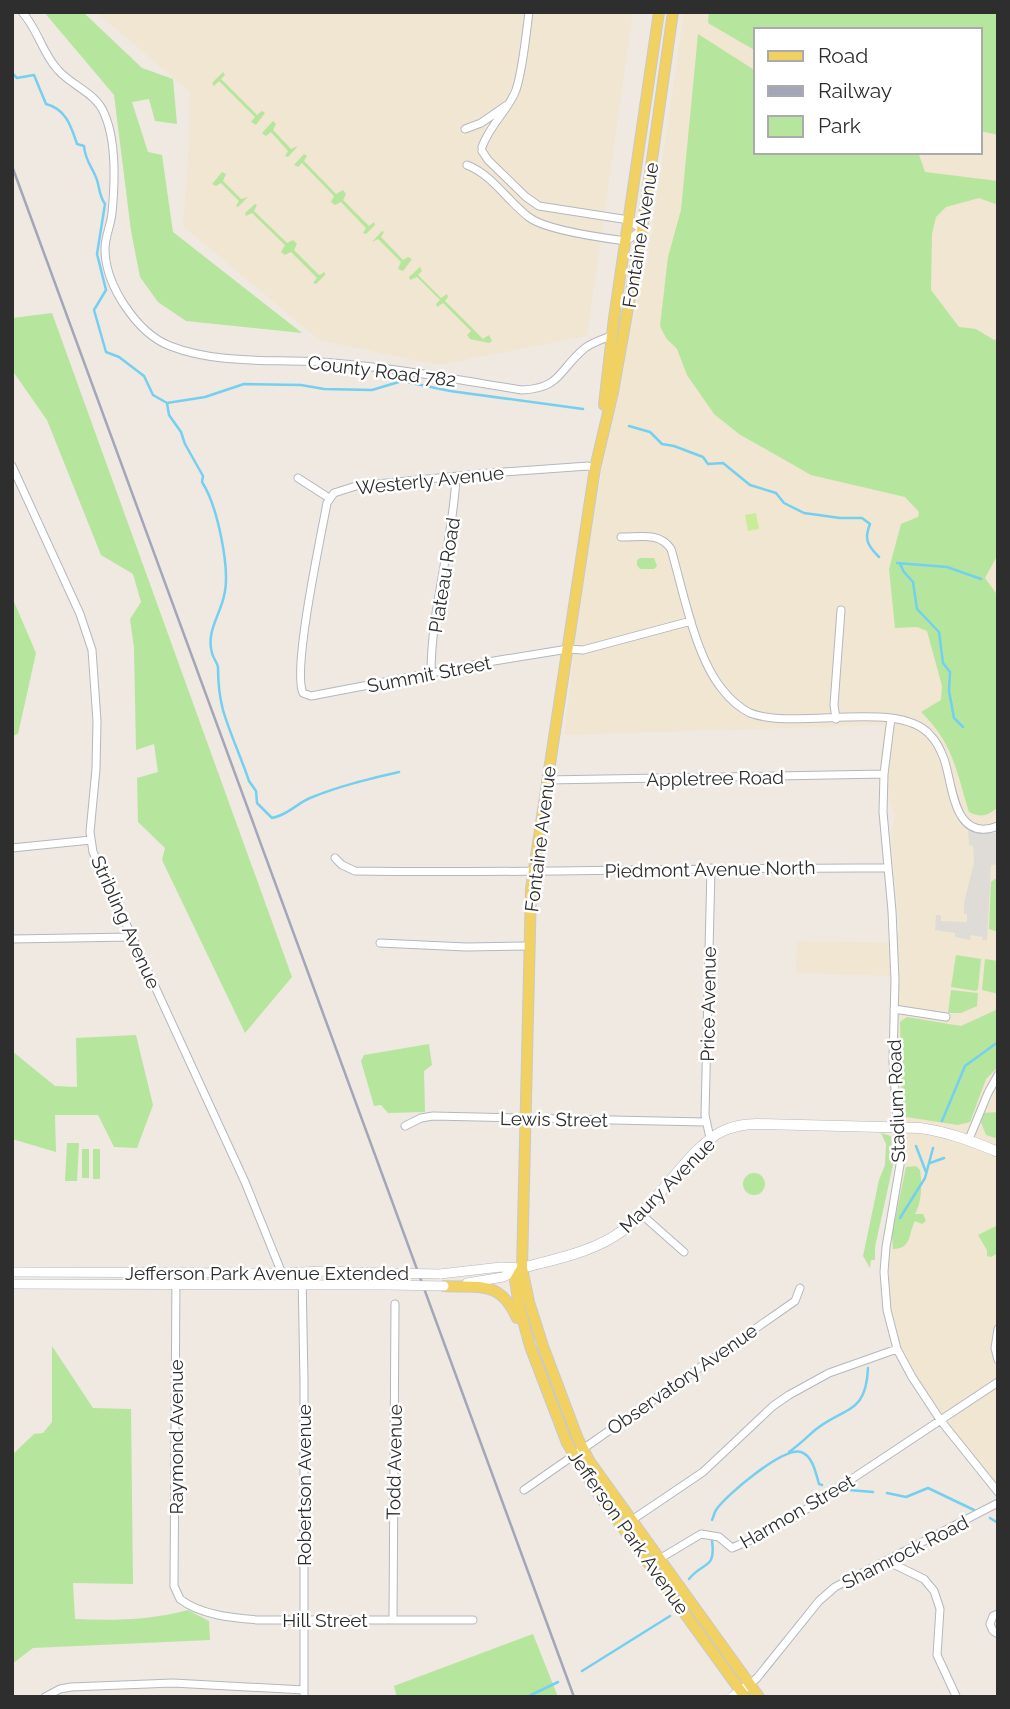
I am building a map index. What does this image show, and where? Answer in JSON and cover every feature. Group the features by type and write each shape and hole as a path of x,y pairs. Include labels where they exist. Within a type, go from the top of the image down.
{"main road":[{"name":"Fontaine Avenue","path":"522,1268 524,1118 533,871 597,462 611,336 659,12"},
{"name":"Fontaine Avenue","path":"597,462 613,392 642,230 673,12"},
{"name":"Maury Avenue","path":"522,1268 598,1245 620,1233 641,1214 710,1138 725,1130 757,1124 897,1127 942,1131 970,1139 998,1152"},
{"name":"Jefferson Park Avenue","path":"522,1268 515,1280 515,1289 528,1339 565,1436 654,1562 739,1695"},
{"name":"Jefferson Park Avenue","path":"522,1268 543,1346 578,1452"},
{"path":"443,1286 489,1289 500,1293 509,1301 528,1339"},
{"name":"Jefferson Park Avenue","path":"654,1562 759,1697"}],"street":[{"name":"County Road 782","path":"22,12 58,70 94,99 104,113 111,144 114,185 112,215 106,237 106,260 125,307 141,326 158,340 201,355 261,361 337,363 522,390 543,388 552,383 589,345 611,336"},
{"path":"467,165 491,181 532,220 626,241 642,230 629,220 539,206 488,160 482,149 488,131 516,90 529,12"},
{"path":"466,129 489,118 507,104"},
{"name":"Westerly Avenue","path":"300,683 302,651 329,498 340,490 356,486 597,462"},
{"name":"Stribling Avenue","path":"12,466 80,614 92,650 95,668 96,769 91,840 93,852 245,1182 284,1273 283,1284"},
{"name":"Plateau Road","path":"431,673 454,510 456,477"},
{"path":"298,478 329,498"},
{"path":"621,537 658,537 668,544 691,621 712,674 739,706 762,716 891,718 916,723 932,736 944,759 953,801 967,821 985,829 998,826"},
{"path":"836,719 834,705 841,610"},
{"name":"Summit Street","path":"300,683 303,693 311,696 568,649 583,650 691,621"},
{"name":"Stadium Road","path":"891,718 884,774 883,824 893,924 893,1061 900,1165 889,1223 884,1272 887,1310 897,1349 912,1377 941,1421 998,1492"},
{"name":"Appletree Road","path":"546,780 884,774"},
{"path":"12,848 91,840"},
{"name":"Piedmont Avenue North","path":"335,858 342,865 355,870 887,868"},
{"name":"Price Avenue","path":"710,1138 705,1122 711,868"},
{"path":"12,939 132,937"},
{"path":"380,943 466,947 530,946"},
{"path":"894,1009 946,1017"},
{"path":"970,1139 998,1075"},
{"name":"Lewis Street","path":"405,1126 421,1118 433,1116 705,1122"},
{"path":"641,1214 684,1252"},
{"name":"Jefferson Park Avenue Extended","path":"12,1272 440,1274 501,1267 522,1268"},
{"name":"Maury Avenue","path":"443,1286 503,1277 522,1268"},
{"name":"Raymond Avenue","path":"176,1273 174,1586 180,1599"},
{"name":"Robertson Avenue","path":"302,1273 304,1694"},
{"name":"Jefferson Park Avenue Extended","path":"12,1284 443,1286"},
{"name":"Observatory Avenue","path":"524,1490 794,1301 800,1288"},
{"name":"Todd Avenue","path":"393,1620 395,1304"},
{"path":"998,1329 995,1348 998,1360"},
{"path":"627,1523 703,1472 789,1395 829,1373 897,1349"},
{"path":"941,1421 998,1382"},
{"name":"Harmon Street","path":"654,1562 701,1534 719,1537 735,1548 805,1510 941,1421"},
{"name":"Shamrock Road","path":"739,1695 825,1595 844,1582 998,1503"},
{"path":"887,1562 924,1579 934,1591 940,1609 939,1661 956,1696"},
{"name":"Hill Street","path":"180,1599 235,1618 473,1620"},
{"path":"998,1614 993,1616 990,1624 998,1634"},
{"path":"45,1697 71,1687 173,1683 304,1694"}],"shaded area":[{"path":"96,12 633,12 587,336 438,365 319,340 183,226 190,133 190,92"},
{"path":"684,12 998,12 998,1492 940,1420 896,1348 883,1279 898,1179 894,1106 895,976 796,973 797,941 893,943 893,932 900,932 891,836 895,815 879,772 884,725 564,735 582,591 601,477 606,406 631,330 648,259"},
{"path":"968,829 979,833 998,833 998,864 991,865 987,940 971,935 970,940 955,937 955,933 935,930 936,915 941,915 941,921 967,922 964,903 974,862"}],"green space":[{"path":"44,12 83,12 142,68 173,79 177,124 155,121 149,99 132,102 148,152 162,155 173,232 302,333 186,321 158,302 140,277 131,231 114,95"},
{"path":"709,12 998,12 998,135 982,131 982,28 754,28 754,50 708,23"},
{"path":"698,34 754,70 754,154 919,154 925,172 998,181 998,205 979,198 946,207 936,217 932,234 931,290 959,327 976,329 994,340 998,339 998,554 985,578 998,596 998,807 988,814 977,815 969,812 947,746 921,712 941,700 942,686 927,631 917,627 895,628 889,569 901,524 918,517 919,512 905,497 811,475 739,434 714,414 687,375 677,349 666,338 660,326 668,257 681,210"},
{"path":"223,72 225,75 221,79 257,115 262,111 265,113 256,125 251,122 255,117 219,81 214,86 212,83"},
{"path":"273,121 276,124 273,130 291,149 298,146 288,157 285,156 288,151 271,132 266,136 262,133"},
{"path":"304,154 307,156 304,161 336,194 343,190 346,194 343,200 369,226 374,222 375,225 366,234 363,233 366,228 341,202 335,205 331,202 334,196 302,163 298,167 294,165"},
{"path":"222,172 226,174 223,181 241,199 248,197 238,207 236,206 239,201 221,183 216,186 212,184"},
{"path":"257,205 254,211 287,243 293,240 297,244 294,250 319,275 325,272 316,284 313,283 317,278 291,252 285,255 281,252 285,245 252,213 246,216 245,213"},
{"path":"384,232 381,237 403,260 408,257 412,259 403,271 398,269 401,262 378,239 372,242"},
{"path":"420,267 422,271 418,275 441,298 447,294 445,301 483,339 489,335 492,341 489,343 470,339 467,335 471,331 443,303 437,307 436,304 440,300 417,277 410,280 409,277"},
{"path":"52,313 292,977 245,1033 162,860 165,848 138,822 137,778 158,772 154,744 136,750 134,648 130,619 141,602 133,574 101,555 47,420 12,370 12,318"},
{"path":"756,513 759,529 748,531 745,515"},
{"path":"654,558 657,566 654,569 640,569 637,560"},
{"path":"12,597 36,653 18,734 12,736"},
{"path":"998,879 998,932 989,929 991,882"},
{"path":"956,955 981,959 976,991 951,987"},
{"path":"985,959 998,961 998,994 982,990"},
{"path":"951,990 978,993 977,1006 961,1013 948,1013"},
{"path":"998,1009 998,1067 986,1079 970,1122 958,1125 906,1117 902,1113 900,1022 907,1017 961,1026"},
{"path":"136,1035 153,1105 137,1148 114,1147 98,1115 55,1115 56,1152 12,1139 12,1051 55,1086 77,1087 76,1038"},
{"path":"429,1044 432,1065 424,1071 425,1112 388,1113 381,1105 374,1106 361,1061 364,1055"},
{"path":"998,1112 998,1139 986,1135 981,1122 983,1113"},
{"path":"881,1133 891,1136 893,1165 875,1247 875,1260 871,1260 870,1268 863,1256 879,1180 885,1165 886,1144"},
{"path":"67,1143 79,1143 77,1181 65,1181"},
{"path":"82,1149 89,1149 89,1178 82,1178"},
{"path":"93,1149 100,1149 100,1179 93,1179"},
{"path":"916,1166 920,1170 921,1186 915,1214 923,1214 926,1221 922,1224 915,1221 906,1244 893,1249 892,1234 906,1167"},
{"path":"754,1173 762,1176 765,1184 762,1192 754,1195 746,1192 743,1184 746,1176"},
{"path":"998,1225 998,1253 987,1256 987,1250 978,1235"},
{"path":"52,1346 93,1408 131,1409 133,1584 73,1583 75,1619 132,1619 188,1610 209,1621 210,1640 33,1648 12,1664 12,1455 34,1434 43,1433 52,1422"},
{"path":"533,1634 558,1697 397,1697 394,1686"}],"waterway":[{"path":"12,73 17,78 34,75 46,104 63,114 77,144 84,146 105,204 97,254 106,290 94,310 106,352 119,357 144,376 153,395 167,403 205,397 244,384 372,390 402,381 450,391 583,409"},
{"path":"167,403 169,415 181,432 203,476 202,482 213,506 221,538 226,584 212,631 211,645 218,667 223,710 249,781 256,791 257,803 272,818 321,794 399,772"},
{"path":"629,426 650,432 662,444 703,457 708,464 723,463 750,485 776,493 784,503 804,513 862,518 870,524 868,542 879,557"},
{"path":"897,563 947,567 981,579"},
{"path":"900,564 913,582 917,609 939,632 943,663 950,672 949,691 954,718 963,727"},
{"path":"942,1121 965,1066 998,1042"},
{"path":"916,1146 926,1172"},
{"path":"900,1218 925,1178 933,1148"},
{"path":"930,1163 944,1158"},
{"path":"789,1452 826,1422 858,1402 863,1394 868,1368"},
{"path":"712,1520 722,1503 743,1484 769,1464 793,1452 801,1452 808,1457 819,1484 822,1485"},
{"path":"887,1493 906,1497 928,1488 974,1510"},
{"path":"849,1490 873,1492"},
{"path":"990,1518 998,1523"},
{"path":"689,1579 710,1561 712,1541"},
{"path":"582,1671 670,1616"},
{"path":"527,1697 558,1682"}],"railway":[{"path":"12,166 574,1697"}]}
